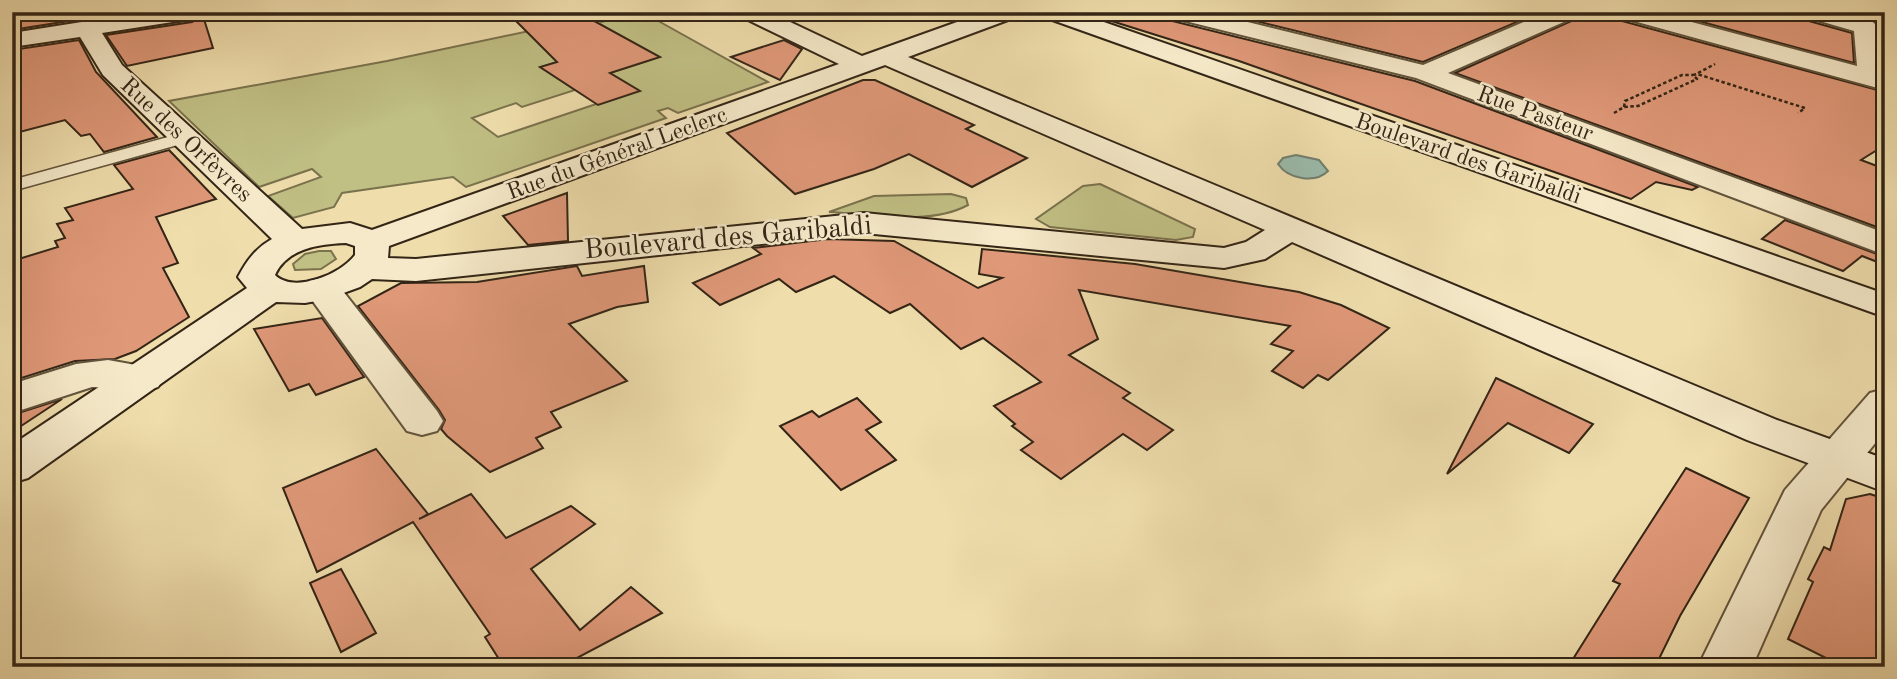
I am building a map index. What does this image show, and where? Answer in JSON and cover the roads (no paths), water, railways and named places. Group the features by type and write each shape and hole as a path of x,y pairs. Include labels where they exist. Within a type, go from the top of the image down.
{"main road":[{"path":"12,40 94,21 192,12"},
{"path":"750,12 1105,149 1762,430 1885,477"},
{"name":"Rue du Général Leclerc","path":"322,289 368,255 873,61 1008,12"},
{"name":"Boulevard des Garibaldi","path":"1052,12 1885,306"},
{"name":"Rue Pasteur","path":"1177,12 1425,73 1603,135 1885,244"},
{"path":"1425,73 1567,12"},
{"path":"1627,12 1878,80 1866,27 1814,12"},
{"name":"Rue des Orfèvres","path":"94,21 112,70 186,137 275,225 296,241"},
{"name":"Boulevard des Garibaldi","path":"269,290 260,284 256,276 267,257 296,241 315,236 350,233 368,255 416,270 754,232 864,223 1224,258 1246,255 1292,227"},
{"path":"12,467 269,290 293,293 322,289 422,421"},
{"path":"12,399 77,375 116,370 144,378"},
{"path":"1725,667 1801,502 1885,403"}],"lane":[{"path":"12,186 186,137"}]}
